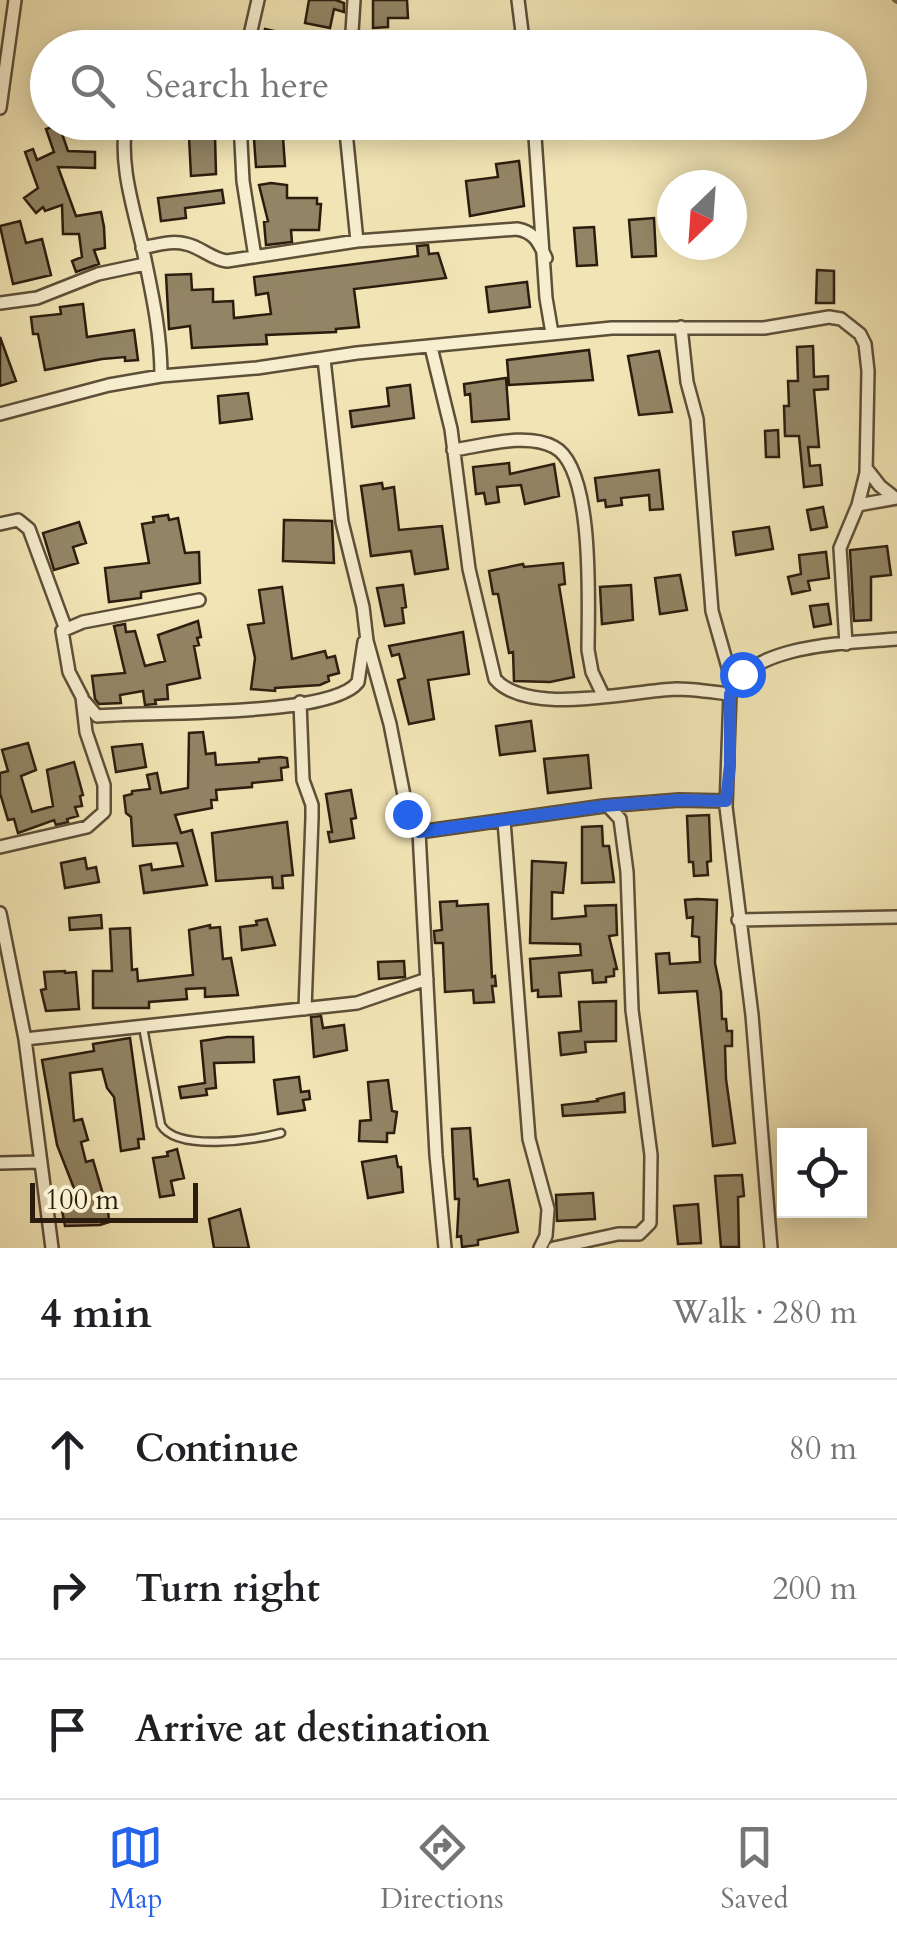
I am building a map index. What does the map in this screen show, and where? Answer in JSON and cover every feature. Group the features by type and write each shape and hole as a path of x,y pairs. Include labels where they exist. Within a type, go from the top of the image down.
{"street":[{"path":"0,108 15,0"},
{"path":"251,30 258,0"},
{"path":"352,30 354,0"},
{"path":"518,0 522,30"},
{"path":"124,140 129,192 161,341 160,376"},
{"path":"241,140 255,257"},
{"path":"347,140 357,241"},
{"path":"536,140 546,298 552,332"},
{"path":"142,248 169,242 186,244 215,260 357,241 516,229 526,230 538,240 546,258"},
{"path":"0,303 37,298 98,274 145,264"},
{"path":"0,414 109,385 160,376 552,332 764,328 830,317 848,322 860,334 867,357 866,468 858,505 840,548 846,644"},
{"path":"681,327 696,419 712,611 732,690 726,801 752,1015 771,1248"},
{"path":"431,347 453,450 469,570 495,679 507,691 531,698 678,689 732,690 755,664 801,649 897,639"},
{"path":"324,359 342,522 409,821 419,832 444,1248"},
{"path":"453,450 524,440 552,445 569,460 580,493 588,650 592,672 603,695"},
{"path":"866,468 896,498"},
{"path":"858,505 896,498"},
{"path":"0,524 18,520 29,529 66,627"},
{"path":"199,600 66,627 61,636 68,672 97,716 234,712 342,694 355,686 366,633"},
{"path":"0,847 87,828 104,812 104,785 86,732 82,697"},
{"path":"300,702 302,780 312,805 305,1009"},
{"path":"419,832 608,806 726,801"},
{"path":"620,819 630,804"},
{"path":"554,1248 618,1234 639,1234 650,1223 651,1155 632,1010 628,890 620,819 608,806"},
{"path":"504,820 528,1139 548,1210 546,1236 540,1248"},
{"path":"0,913 26,1038 52,1248"},
{"path":"738,920 897,917"},
{"path":"26,1038 356,1003 428,979"},
{"path":"0,1163 40,1162"}],"lane":[{"path":"142,1025 162,1124 168,1134 240,1142 281,1133"}],"building":[{"path":"309,0 336,0 344,3 344,12 334,9 330,28 305,23"},
{"path":"373,0 407,0 408,18 388,18 388,27 373,28"},
{"path":"50,140 64,140 68,151 95,152 95,168 58,167 76,216 101,212 104,227 105,248 94,250 99,264 76,272 72,261 82,257 79,234 63,234 62,205 45,211 43,207 36,213 24,198 38,188 25,152 33,149 37,160 54,152"},
{"path":"189,140 215,140 216,174 191,176"},
{"path":"254,140 283,140 285,166 256,167"},
{"path":"519,161 524,206 470,216 466,181 498,177 496,164"},
{"path":"259,185 287,185 287,198 317,198 317,204 321,204 319,230 291,230 292,242 266,245 264,222 268,221"},
{"path":"222,190 224,203 185,208 186,218 161,221 158,198"},
{"path":"654,218 656,256 632,257 629,220"},
{"path":"20,221 26,243 42,239 51,275 13,284 0,226"},
{"path":"594,227 597,265 577,266 574,228"},
{"path":"428,245 429,254 438,253 446,278 354,289 359,327 336,332 266,335 267,344 192,348 190,326 169,329 166,275 191,274 192,290 213,289 213,302 233,301 234,318 271,314 268,293 256,295 254,277 418,256 417,246"},
{"path":"817,270 834,271 834,303 816,303"},
{"path":"527,282 530,307 489,312 486,287"},
{"path":"83,304 87,337 134,330 138,360 102,359 45,370 31,317 61,314 60,307"},
{"path":"0,337 16,381 0,386"},
{"path":"813,346 814,377 828,376 828,389 814,390 819,447 808,447 810,466 820,465 822,485 804,487 799,436 785,436 784,406 789,406 788,381 798,381 797,347"},
{"path":"589,350 593,380 509,385 507,360"},
{"path":"659,351 672,412 639,415 628,356"},
{"path":"506,378 509,419 472,422 470,394 465,395 464,384"},
{"path":"410,385 414,418 352,427 350,411 389,406 387,388"},
{"path":"248,393 252,419 220,423 218,396"},
{"path":"778,430 779,457 766,457 765,431"},
{"path":"509,463 510,474 554,464 559,496 525,504 521,485 497,487 499,502 486,504 484,493 476,494 473,467"},
{"path":"659,470 663,509 650,510 649,495 621,498 622,505 606,507 605,500 598,501 595,478"},
{"path":"382,483 383,489 394,487 399,530 442,526 448,569 415,574 411,551 371,556 361,486"},
{"path":"823,507 827,527 811,530 807,510"},
{"path":"168,515 169,520 178,518 185,553 199,552 200,583 141,592 141,598 109,602 105,568 149,563 142,524 154,522 153,517"},
{"path":"284,520 332,521 334,563 283,561"},
{"path":"79,522 86,543 73,547 78,563 54,570 43,533"},
{"path":"769,527 773,549 736,555 733,532"},
{"path":"887,546 891,575 871,577 871,620 854,621 850,550"},
{"path":"826,552 829,578 808,581 810,590 792,594 788,577 801,574 799,555"},
{"path":"563,563 565,584 559,585 574,677 550,682 514,681 513,652 509,653 498,594 493,594 489,571 523,564 524,567"},
{"path":"680,575 687,610 660,614 655,578"},
{"path":"403,585 404,623 385,626 377,588"},
{"path":"631,585 633,620 602,624 600,587"},
{"path":"282,587 292,659 325,651 327,658 335,656 339,673 328,676 329,681 320,685 275,691 251,689 255,658 248,625 264,623 259,590"},
{"path":"828,604 831,624 814,627 810,606"},
{"path":"198,621 201,637 197,638 199,645 194,646 200,678 167,685 168,699 155,700 156,704 145,705 143,691 120,695 121,703 99,704 95,699 92,676 125,673 114,626 125,624 126,632 135,631 145,666 165,661 158,635"},
{"path":"463,632 469,674 428,680 434,719 409,724 398,680 405,678 399,654 392,656 389,646"},
{"path":"531,721 535,751 500,755 496,726"},
{"path":"203,732 206,754 215,753 216,765 281,757 287,758 288,767 281,768 282,780 216,790 217,800 211,800 212,808 175,815 181,833 192,830 207,885 144,893 140,866 151,864 152,870 183,866 177,843 133,846 131,817 126,813 124,796 150,789 147,775 157,773 161,793 188,788 189,733"},
{"path":"28,743 36,770 21,776 32,812 53,806 47,770 74,762 82,806 75,807 78,816 67,819 68,822 56,825 54,820 18,833 14,819 8,820 0,793 0,773 8,771 2,750"},
{"path":"142,744 146,767 116,772 112,747"},
{"path":"588,755 591,788 548,793 544,759"},
{"path":"351,790 356,818 351,819 354,838 330,842 326,794"},
{"path":"709,815 708,875 694,876 693,862 689,862 687,816"},
{"path":"287,822 293,875 282,876 283,888 273,888 272,877 216,881 212,833"},
{"path":"602,826 603,846 609,846 614,882 582,883 582,827"},
{"path":"85,858 87,869 96,867 99,882 65,888 61,863"},
{"path":"532,861 566,863 563,893 552,892 552,919 586,916 585,906 616,905 617,935 609,936 617,969 614,976 606,977 606,982 593,983 592,970 559,973 561,996 538,997 538,990 532,991 530,959 581,955 580,944 530,943"},
{"path":"685,900 717,900 715,963 722,1019 726,1019 727,1031 732,1031 732,1046 725,1046 735,1143 713,1146 697,991 659,993 656,954 669,953 670,964 700,962 699,937 692,936 693,917 687,918"},
{"path":"457,901 457,906 488,904 494,1002 474,1003 473,990 445,992 443,943 435,943 434,931 442,930 440,902"},
{"path":"101,915 102,928 70,930 69,918"},
{"path":"267,919 275,945 242,950 240,927"},
{"path":"220,927 223,959 231,958 238,995 205,997 205,988 186,989 187,999 149,1002 149,1008 93,1008 93,971 112,971 110,929 130,928 132,970 137,969 138,981 193,975 189,930"},
{"path":"404,961 405,977 379,979 378,962"},
{"path":"44,972 76,972 79,1009 46,1011 41,990 46,989"},
{"path":"616,1001 616,1041 585,1042 586,1052 561,1055 559,1033 581,1031 579,1002"},
{"path":"321,1016 323,1028 344,1025 347,1050 314,1057 311,1017"},
{"path":"253,1037 254,1062 214,1063 216,1088 206,1089 207,1095 181,1098 179,1087 205,1083 201,1041"},
{"path":"130,1038 144,1139 138,1139 139,1148 121,1151 114,1097 102,1069 70,1073 74,1121 82,1119 88,1140 81,1142 86,1162 93,1160 103,1194 107,1194 109,1222 65,1226 61,1205 56,1206 55,1198 62,1196 62,1192 75,1191 57,1145 42,1060 94,1051 93,1044"},
{"path":"299,1077 301,1092 309,1091 310,1099 303,1100 305,1110 278,1114 274,1080"},
{"path":"388,1080 392,1111 397,1112 394,1133 387,1133 387,1142 359,1141 360,1121 371,1120 368,1082"},
{"path":"624,1093 625,1112 563,1116 562,1105"},
{"path":"470,1128 474,1179 478,1186 509,1180 518,1232 462,1247 461,1236 457,1237 459,1199 455,1199 452,1129"},
{"path":"177,1149 184,1178 171,1181 174,1195 160,1197 153,1158 168,1156 167,1152"},
{"path":"396,1156 403,1192 368,1198 362,1162"},
{"path":"742,1175 744,1196 738,1197 739,1247 721,1247 715,1176"},
{"path":"593,1193 595,1219 557,1221 556,1195"},
{"path":"698,1204 701,1243 678,1244 674,1206"},
{"path":"240,1209 249,1248 214,1248 209,1219"}],"route":[{"path":"407,814 419,832 604,806 726,801 730,694 742,674"}]}
